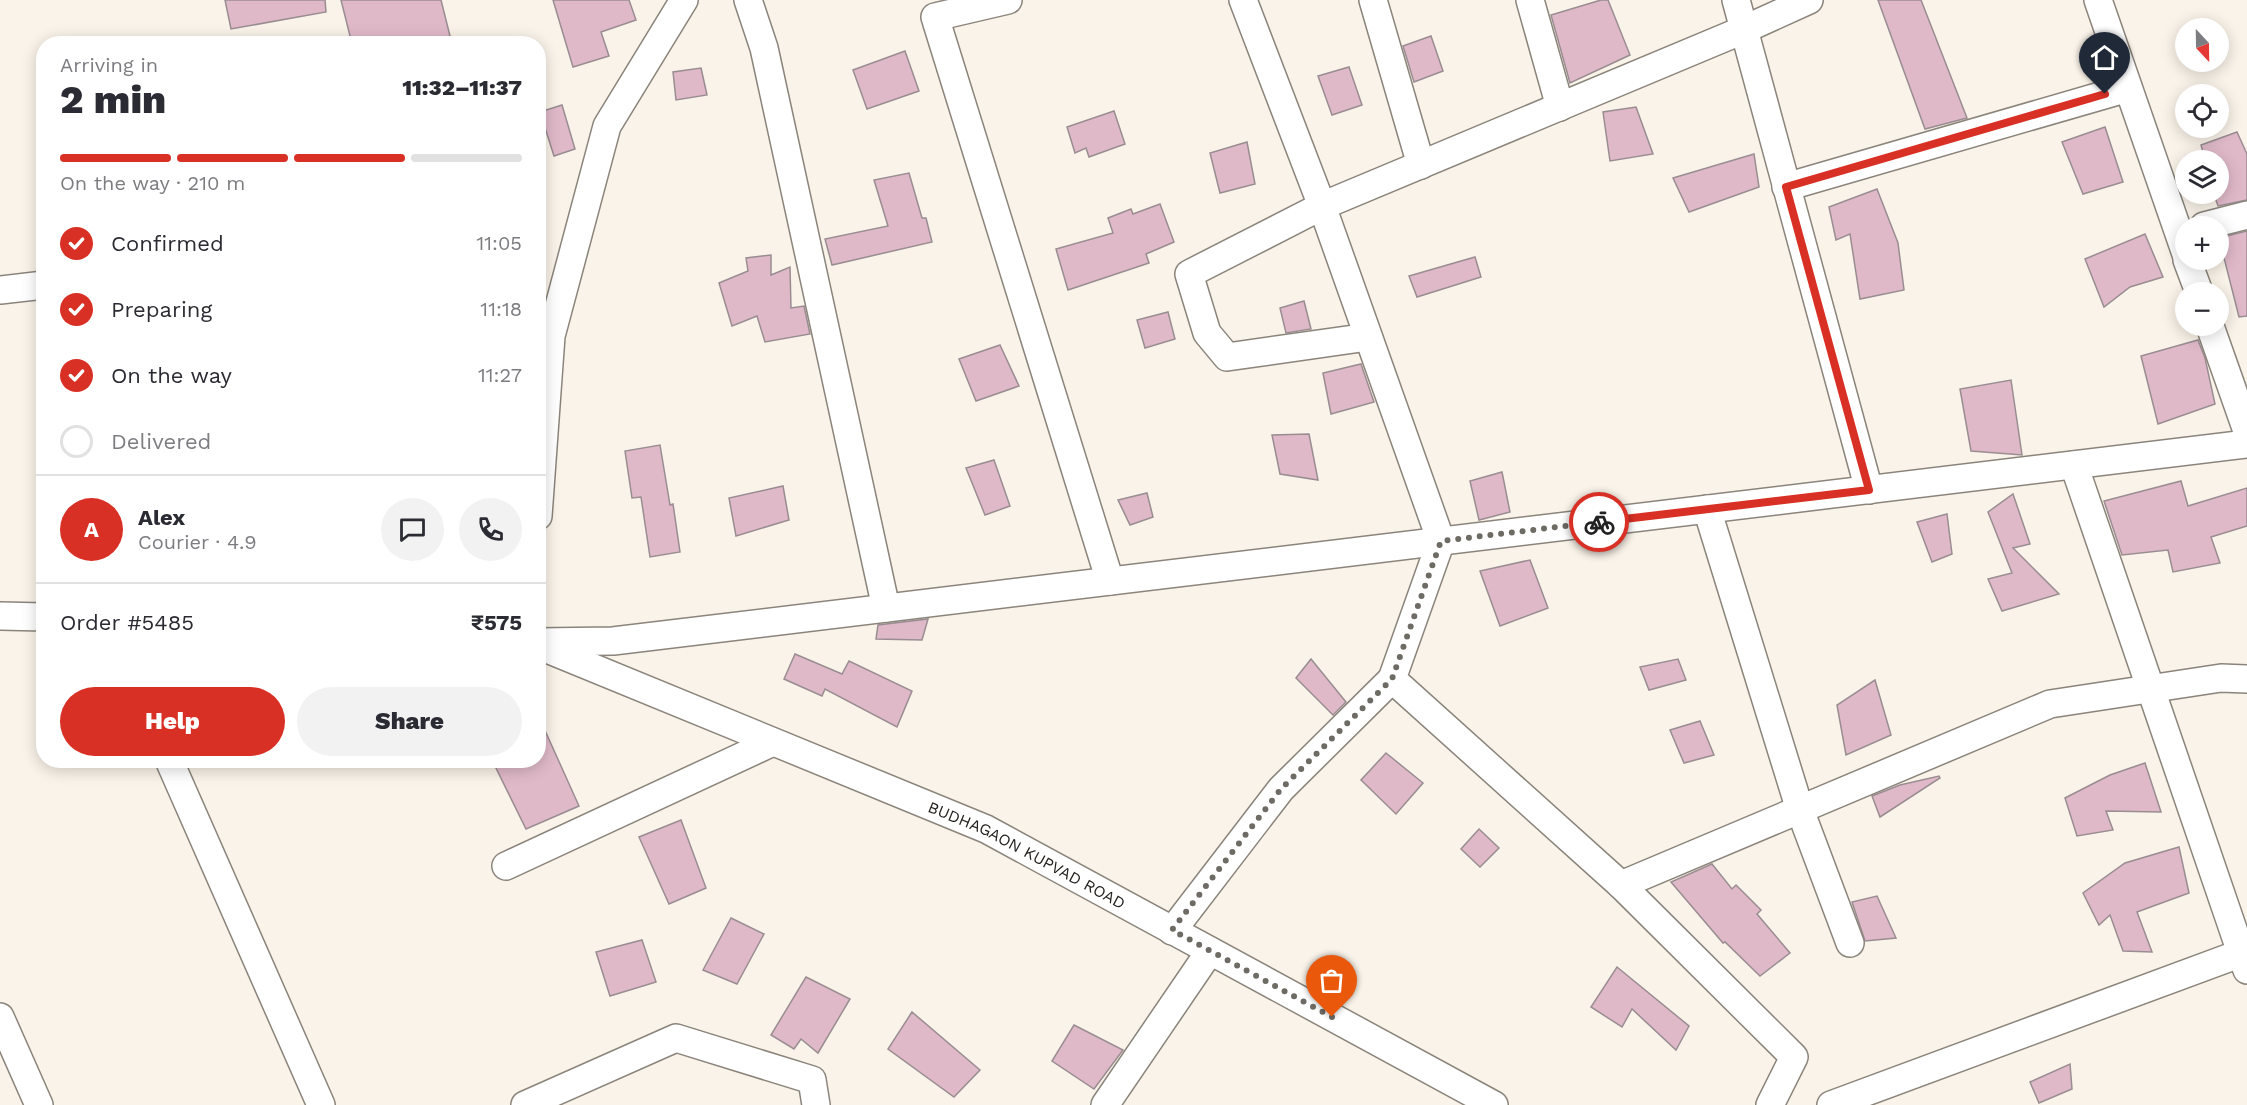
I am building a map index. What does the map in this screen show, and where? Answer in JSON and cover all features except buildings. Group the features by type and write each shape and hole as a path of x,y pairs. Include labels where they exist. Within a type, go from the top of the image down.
{"street":[{"path":"546,405 551,336 607,126 684,0"},
{"path":"748,0 764,48 886,608"},
{"path":"1008,0 935,16 1110,581"},
{"path":"1172,930 1281,789 1392,679 1441,541 1322,206 1243,0"},
{"path":"1373,0 1421,165"},
{"path":"1530,0 1560,107"},
{"path":"1736,0 1869,490"},
{"path":"1368,337 1227,357 1207,333 1188,274 1322,206 1743,30 1809,0"},
{"path":"2098,0 2175,218"},
{"path":"1786,187 2128,88"},
{"path":"2229,220 2247,215"},
{"path":"0,290 36,286"},
{"path":"2214,336 2247,431"},
{"path":"546,644 613,641 2247,444"},
{"path":"1831,1105 2245,958 2074,465"},
{"path":"1707,509 1800,810 1850,943"},
{"path":"0,616 36,617"},
{"name":"BUDHAGAON KUPVAD ROAD","path":"546,647 986,829 1494,1105"},
{"path":"1621,885 2050,704 2221,678 2247,679"},
{"path":"1392,679 1621,885 1794,1057 1770,1105"},
{"path":"506,866 772,742"},
{"path":"173,768 321,1105"},
{"path":"1105,1105 1210,951"},
{"path":"0,1017 39,1105"},
{"path":"525,1105 676,1038 812,1080 816,1105"}],"way so far":[{"path":"1332,1017 1172,930 1281,789 1392,679 1441,541 1599,522"}],"route":[{"path":"1599,522 1869,490 1786,187 2105,94"}]}
